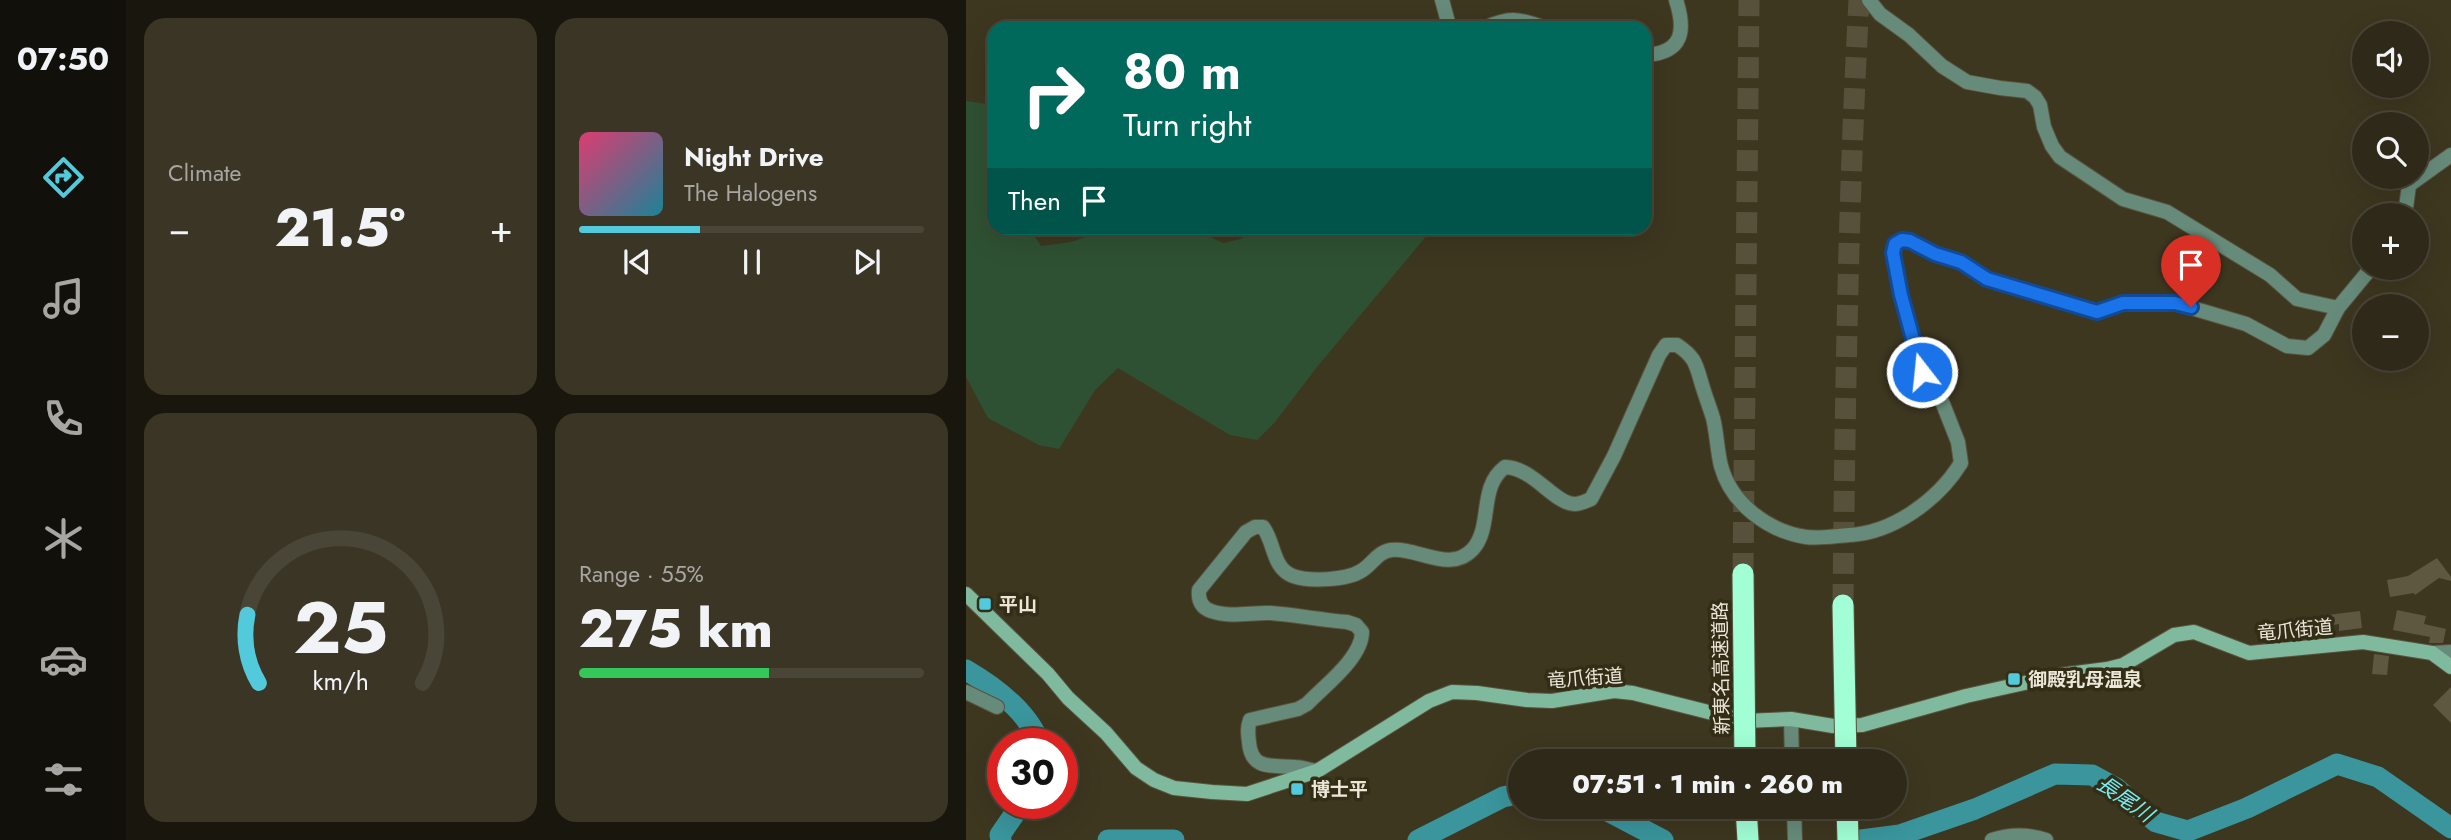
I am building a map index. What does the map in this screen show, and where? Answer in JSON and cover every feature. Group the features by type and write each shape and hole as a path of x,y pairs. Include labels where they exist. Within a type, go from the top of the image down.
{"highway":[{"name":"新東名高速道路","path":"1743,575 1745,749"},
{"path":"1843,605 1846,749"},
{"path":"1747,819 1748,840"},
{"path":"1847,819 1848,840"}],"main road":[{"name":"竜爪街道","path":"966,594 1106,733 1136,768 1154,780 1174,788 1247,794 1317,771 1429,701 1452,692 1527,701 1552,701 1614,691 1633,693 1744,721 1791,719 1833,726 1862,725 1979,693 2060,675 2123,665 2174,635 2194,632 2249,653 2363,642 2432,653 2451,667"}],"street":[{"path":"1442,0 1448,21"},
{"path":"1652,54 1665,53 1676,43 1682,32 1676,0"},
{"path":"1869,0 1880,14 1909,35 1942,66 1968,82 2027,91 2035,97 2040,105 2044,127 2060,157 2123,200 2167,212 2270,275 2297,299 2338,308"},
{"path":"1499,21 1526,21"},
{"path":"2407,203 2409,185 2451,155"},
{"path":"1317,771 1269,766 1254,761 1249,752 1248,726 1250,720 1298,709 1307,704 1356,653 1362,642 1362,632 1356,625 1347,622 1269,613 1243,615 1212,612 1202,606 1198,598 1199,590 1246,532 1255,527 1263,527 1281,567 1294,576 1334,580 1344,578 1362,571 1379,554 1392,550 1451,560 1464,557 1476,546 1486,514 1490,483 1505,467 1515,467 1524,472 1563,502 1576,504 1591,499 1614,456 1659,355 1666,345 1677,345 1696,362 1713,419 1721,466 1738,501 1757,517 1778,528 1806,537 1864,534 1894,522 1928,502 1952,478 1961,463 1958,442 1941,399 1922,372 1901,295 1893,253 1895,244 1902,240 1961,262 1987,279 2097,312 2123,303 2175,303 2246,324 2287,345 2308,348 2324,335 2338,308 2361,280"},
{"path":"2432,653 2451,652"},
{"path":"966,692 997,707"},
{"path":"1791,719 1792,749"},
{"path":"1794,819 1795,840"},
{"path":"1992,840 2034,836 2046,840"}],"green space":[{"path":"966,101 987,104 987,235 1034,235 1041,246 1071,242 1091,235 1206,235 1223,243 1241,239 1246,235 1427,235 1317,367 1275,422 1257,440 1230,435 1118,368 1095,390 1059,449 1039,445 988,418 966,377"}],"building":[{"path":"2437,558 2451,581 2439,578 2415,595 2390,597 2387,580 2408,576"},
{"path":"2397,610 2426,616 2424,624 2446,629 2443,643 2429,643 2430,637 2393,630"},
{"path":"2360,611 2362,628 2339,631 2339,624 2321,627 2319,616"},
{"path":"2374,654 2389,656 2387,675 2372,674"},
{"path":"2451,687 2451,723 2433,705"}],"waterway":[{"name":"長尾川","path":"966,670 999,692 1032,728"},
{"name":"長尾川","path":"1861,840 1900,835 1975,809 2055,774 2092,775 2116,788 2156,822 2188,831 2247,808 2337,764 2378,777 2451,828"},
{"name":"長尾川","path":"1418,840 1508,796"},
{"name":"長尾川","path":"1001,840 1000,835 1011,819"},
{"name":"長尾川","path":"1623,819 1663,840"},
{"name":"長尾川","path":"1108,840 1174,840"}],"tunnel":[{"path":"1743,574 1749,0"},
{"path":"1843,605 1848,302 1859,0"}],"place":[{"name":"平山","path":"985,604"},
{"name":"御殿乳母温泉","path":"2014,679"},
{"name":"博士平","path":"1297,789"}],"route":[{"path":"1922,372 1901,295 1893,253 1895,244 1902,240 1961,262 1987,279 2097,312 2123,303 2175,303 2191,307"}]}
